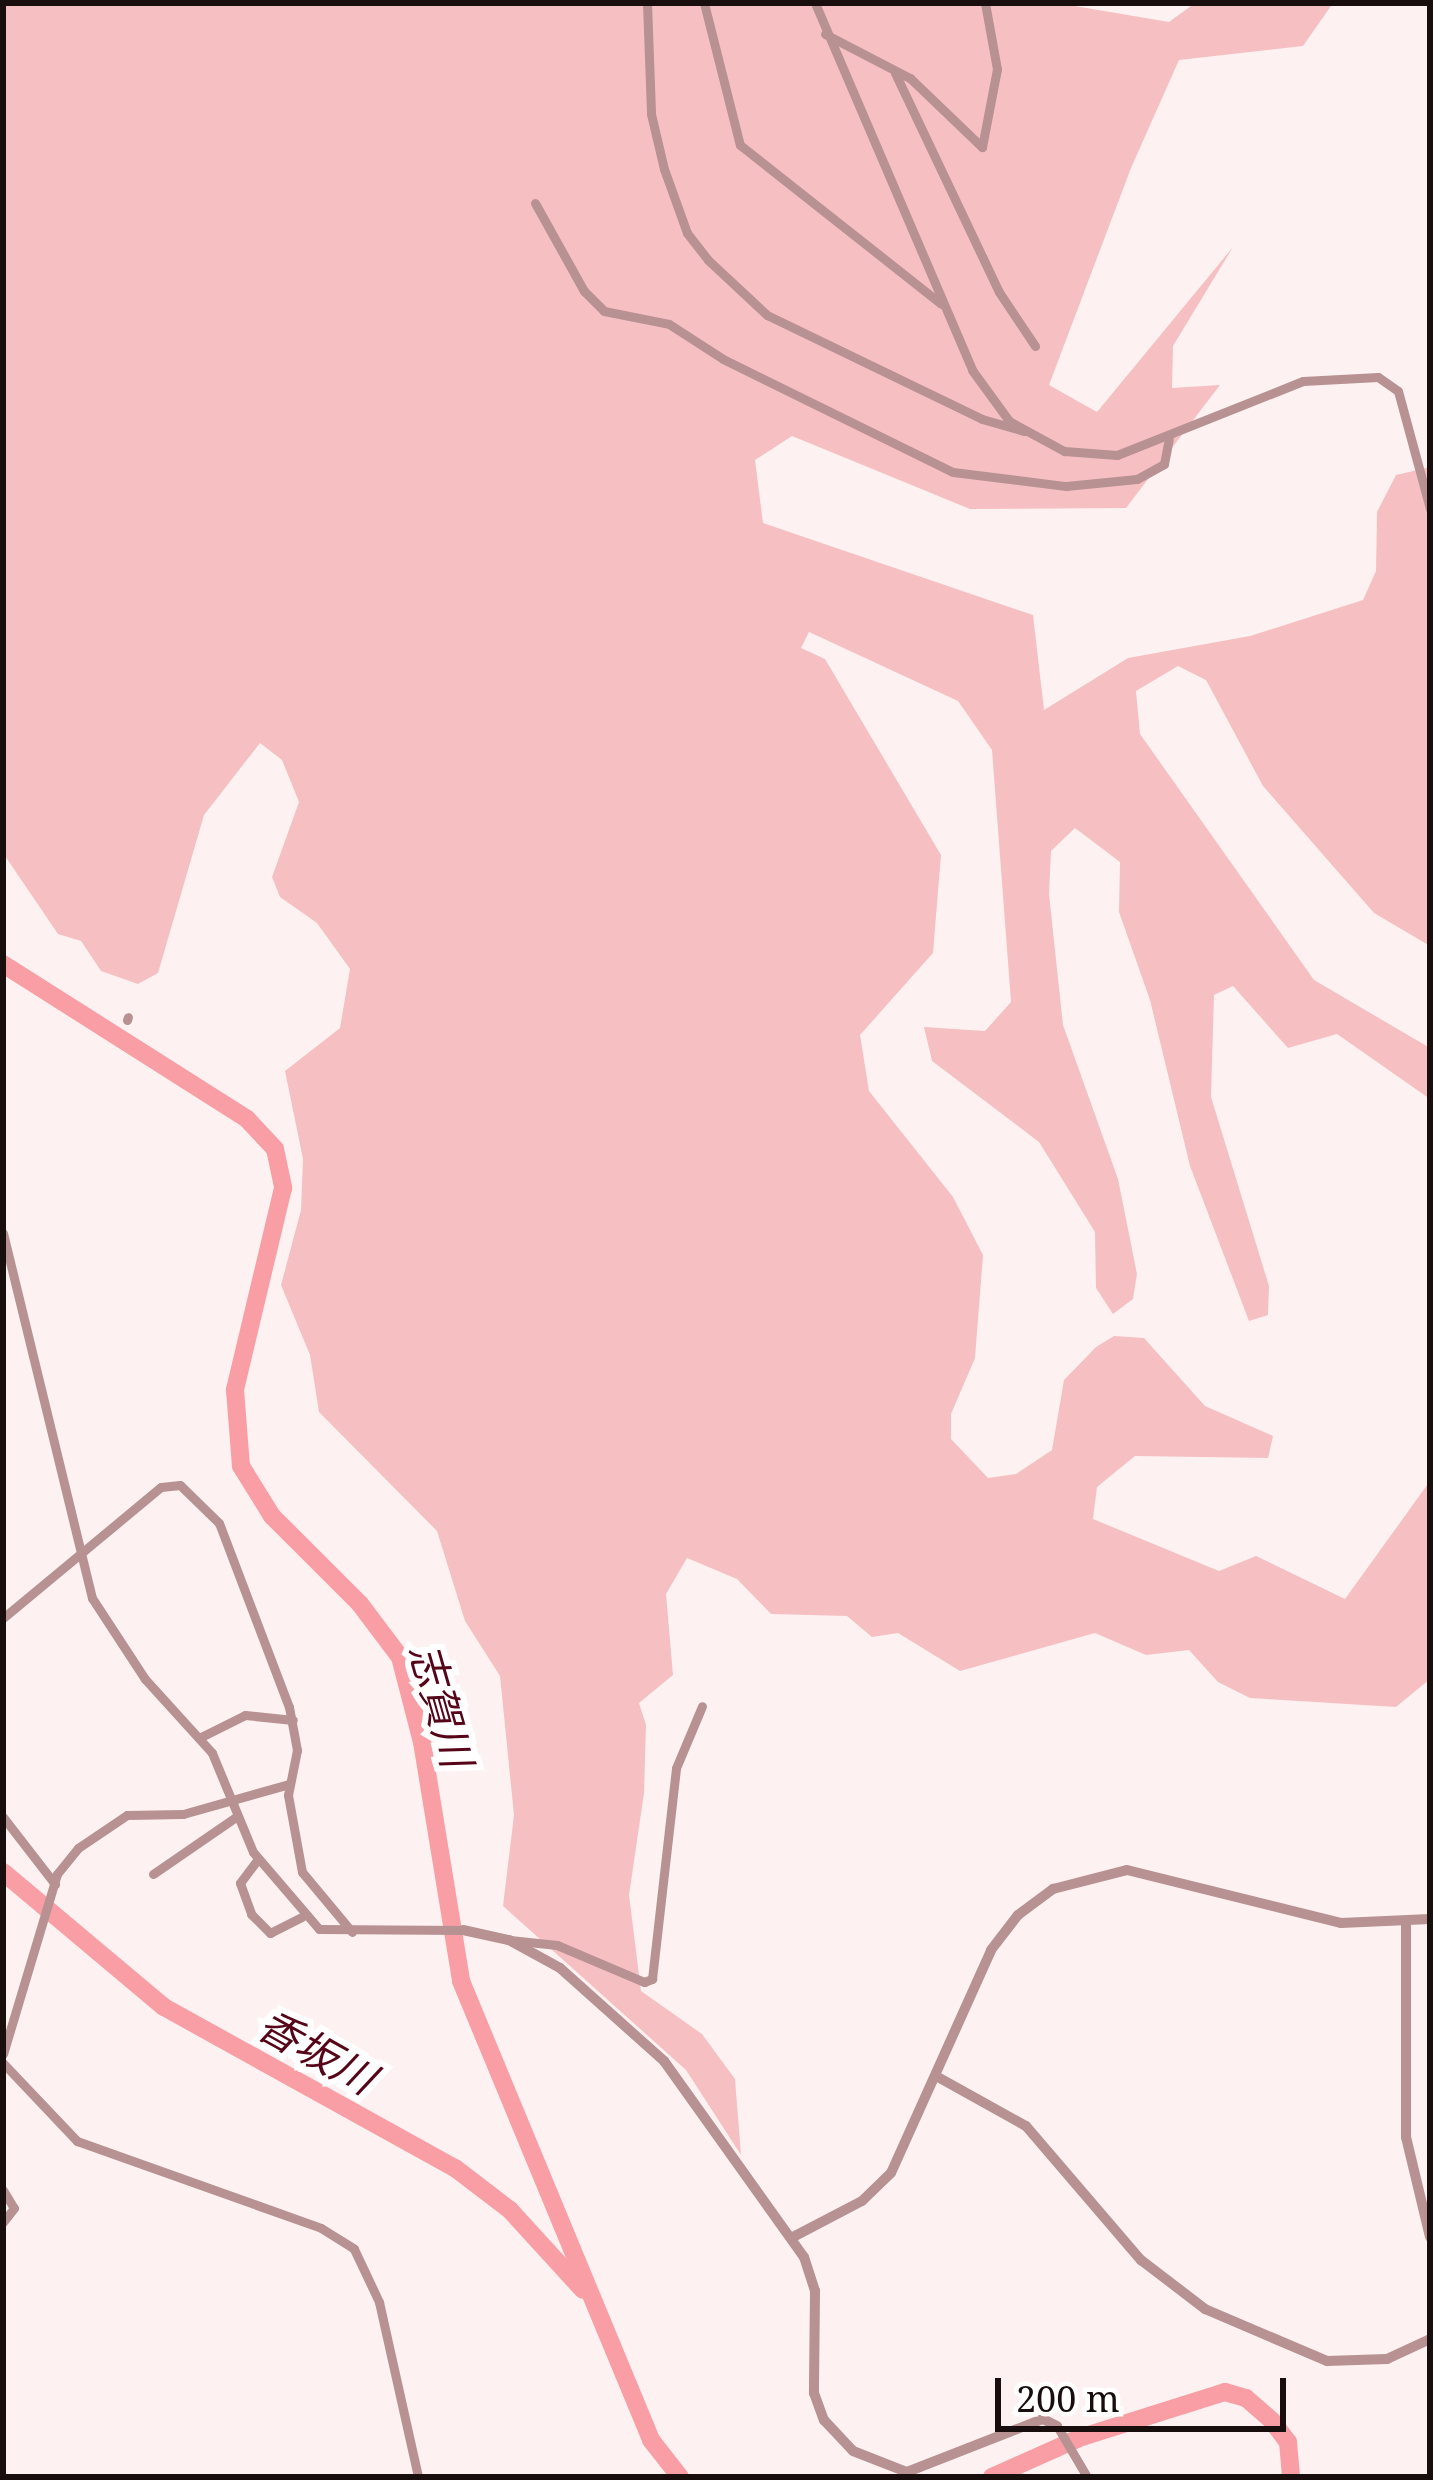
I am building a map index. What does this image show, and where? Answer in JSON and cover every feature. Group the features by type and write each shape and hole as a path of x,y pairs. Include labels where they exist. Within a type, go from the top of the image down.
{"street":[{"path":"647,3 651,114 687,233 708,260 767,315 1001,428 1024,431 1097,458 1168,440 1303,382 1378,376 1398,391 1430,509"},
{"path":"815,3 941,304 987,396 1024,431"},
{"path":"825,34 917,82 973,144 986,144 997,55 985,3"},
{"path":"702,6 740,145 941,304"},
{"path":"895,73 999,292 1035,346"},
{"path":"536,203 584,291 604,310 669,324 723,359 953,472 1066,486 1137,479 1164,464 1168,440"},
{"path":"3,1233 80,1555 106,1624 199,1738 258,1859 302,1917 319,1929 463,1930 557,1945 650,1982 676,1768 702,1706"},
{"path":"3,1618 160,1487 180,1485 219,1523 293,1720 289,1784 302,1872 352,1932"},
{"path":"199,1738 245,1715 293,1720"},
{"path":"289,1784 113,1821 66,1860 3,2059 77,2141 321,2228 354,2249 376,2289 418,2477"},
{"path":"3,1817 55,1887"},
{"path":"153,1874 236,1817"},
{"path":"258,1859 241,1882 251,1914 270,1933 302,1917"},
{"path":"793,2237 884,2181 1007,1925 1038,1898 1085,1876 1142,1872 1316,1918 1406,1923 1430,1919"},
{"path":"1406,1923 1406,2138 1430,2235"},
{"path":"509,1940 595,1992 642,2036 793,2237 815,2291 818,2405 853,2451 907,2472 1043,2419 1057,2426 1087,2477"},
{"path":"937,2076 1026,2126 1141,2260 1205,2309 1327,2361 1387,2359 1430,2339"},
{"path":"3,2190 14,2213 3,2222"}],"shaded area":[{"path":"3,3 1057,3 1169,22 1195,3 1333,3 1303,46 1179,60 1131,168 1049,385 1097,412 1233,247 1173,346 1172,388 1220,385 1126,508 970,509 792,436 755,460 763,523 1033,615 1044,710 1128,658 1250,636 1363,600 1376,571 1377,512 1396,475 1430,467 1430,946 1374,913 1263,786 1206,680 1178,666 1136,691 1140,734 1314,980 1430,1048 1430,1099 1337,1034 1288,1048 1233,986 1214,995 1211,1097 1269,1286 1268,1315 1249,1321 1190,1166 1150,1000 1119,912 1120,862 1075,828 1051,851 1049,894 1063,1025 1118,1179 1137,1274 1133,1299 1113,1314 1096,1288 1095,1232 1039,1142 932,1061 924,1027 985,1031 1011,1002 992,750 958,701 809,632 801,648 825,659 941,855 933,953 860,1035 869,1091 953,1197 983,1255 975,1358 951,1414 951,1439 988,1478 1016,1474 1052,1450 1064,1380 1096,1347 1114,1336 1144,1338 1205,1406 1273,1436 1268,1458 1135,1456 1097,1487 1093,1519 1219,1571 1256,1556 1345,1599 1430,1481 1430,1679 1396,1707 1250,1698 1218,1682 1189,1650 1146,1655 1095,1633 960,1671 898,1633 872,1637 847,1616 771,1614 737,1579 687,1558 666,1594 673,1675 639,1703 646,1725 644,1793 629,1895 641,1991 702,2034 735,2079 741,2155 686,2070 503,1906 514,1815 500,1676 465,1621 437,1531 319,1412 310,1355 281,1285 301,1210 303,1159 285,1071 340,1028 350,969 317,923 280,897 272,877 299,802 282,760 260,743 204,815 158,973 138,984 101,971 81,941 58,934 3,853"}],"waterway":[{"name":"志賀川","path":"3,964 247,1119 275,1149 283,1188 235,1390 241,1466 272,1516 360,1604 400,1657 422,1742 461,1981 651,2440 680,2477"},
{"name":"香坂川","path":"3,1872 164,2007 455,2168 510,2210 583,2290"},
{"name":"志賀川","path":"992,2477 1079,2438 1225,2392 1246,2398 1272,2421 1288,2442 1291,2477"}]}
